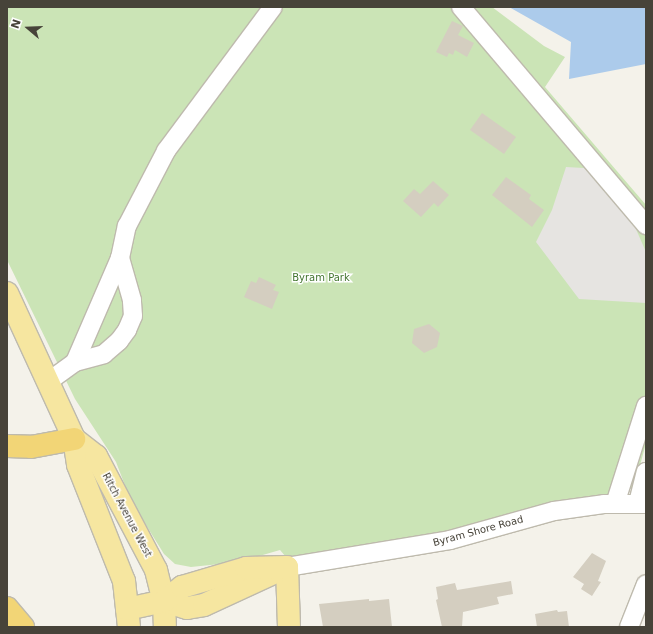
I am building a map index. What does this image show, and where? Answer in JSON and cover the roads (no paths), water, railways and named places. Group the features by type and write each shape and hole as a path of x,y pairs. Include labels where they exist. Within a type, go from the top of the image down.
{"highway":[{"path":"7,446 31,447 74,439"},
{"path":"7,608 23,627"}],"main road":[{"name":"Ritch Avenue West","path":"7,293 49,381 74,439 78,465 124,581 128,618"},
{"name":"Ritch Avenue West","path":"74,439 96,456 156,570 164,601 165,627"},
{"name":"Byram Shore Road","path":"128,618 164,601 187,608 204,604 287,567"},
{"path":"287,567 290,627"}],"street":[{"path":"75,362 120,258 127,226 166,151 273,7"},
{"path":"461,7 646,225"},
{"path":"49,381 75,362 104,354 119,341 127,330 133,316 132,300 120,258"},
{"path":"615,504 646,406"},
{"path":"642,503 646,472"},
{"name":"Byram Shore Road","path":"287,567 450,540 554,511 615,504 642,503"},
{"path":"629,627 646,584"}],"water":[{"path":"509,7 646,7 646,64 569,79 571,42"}],"park label":[{"name":"Byram Park","path":"321,278"}]}
